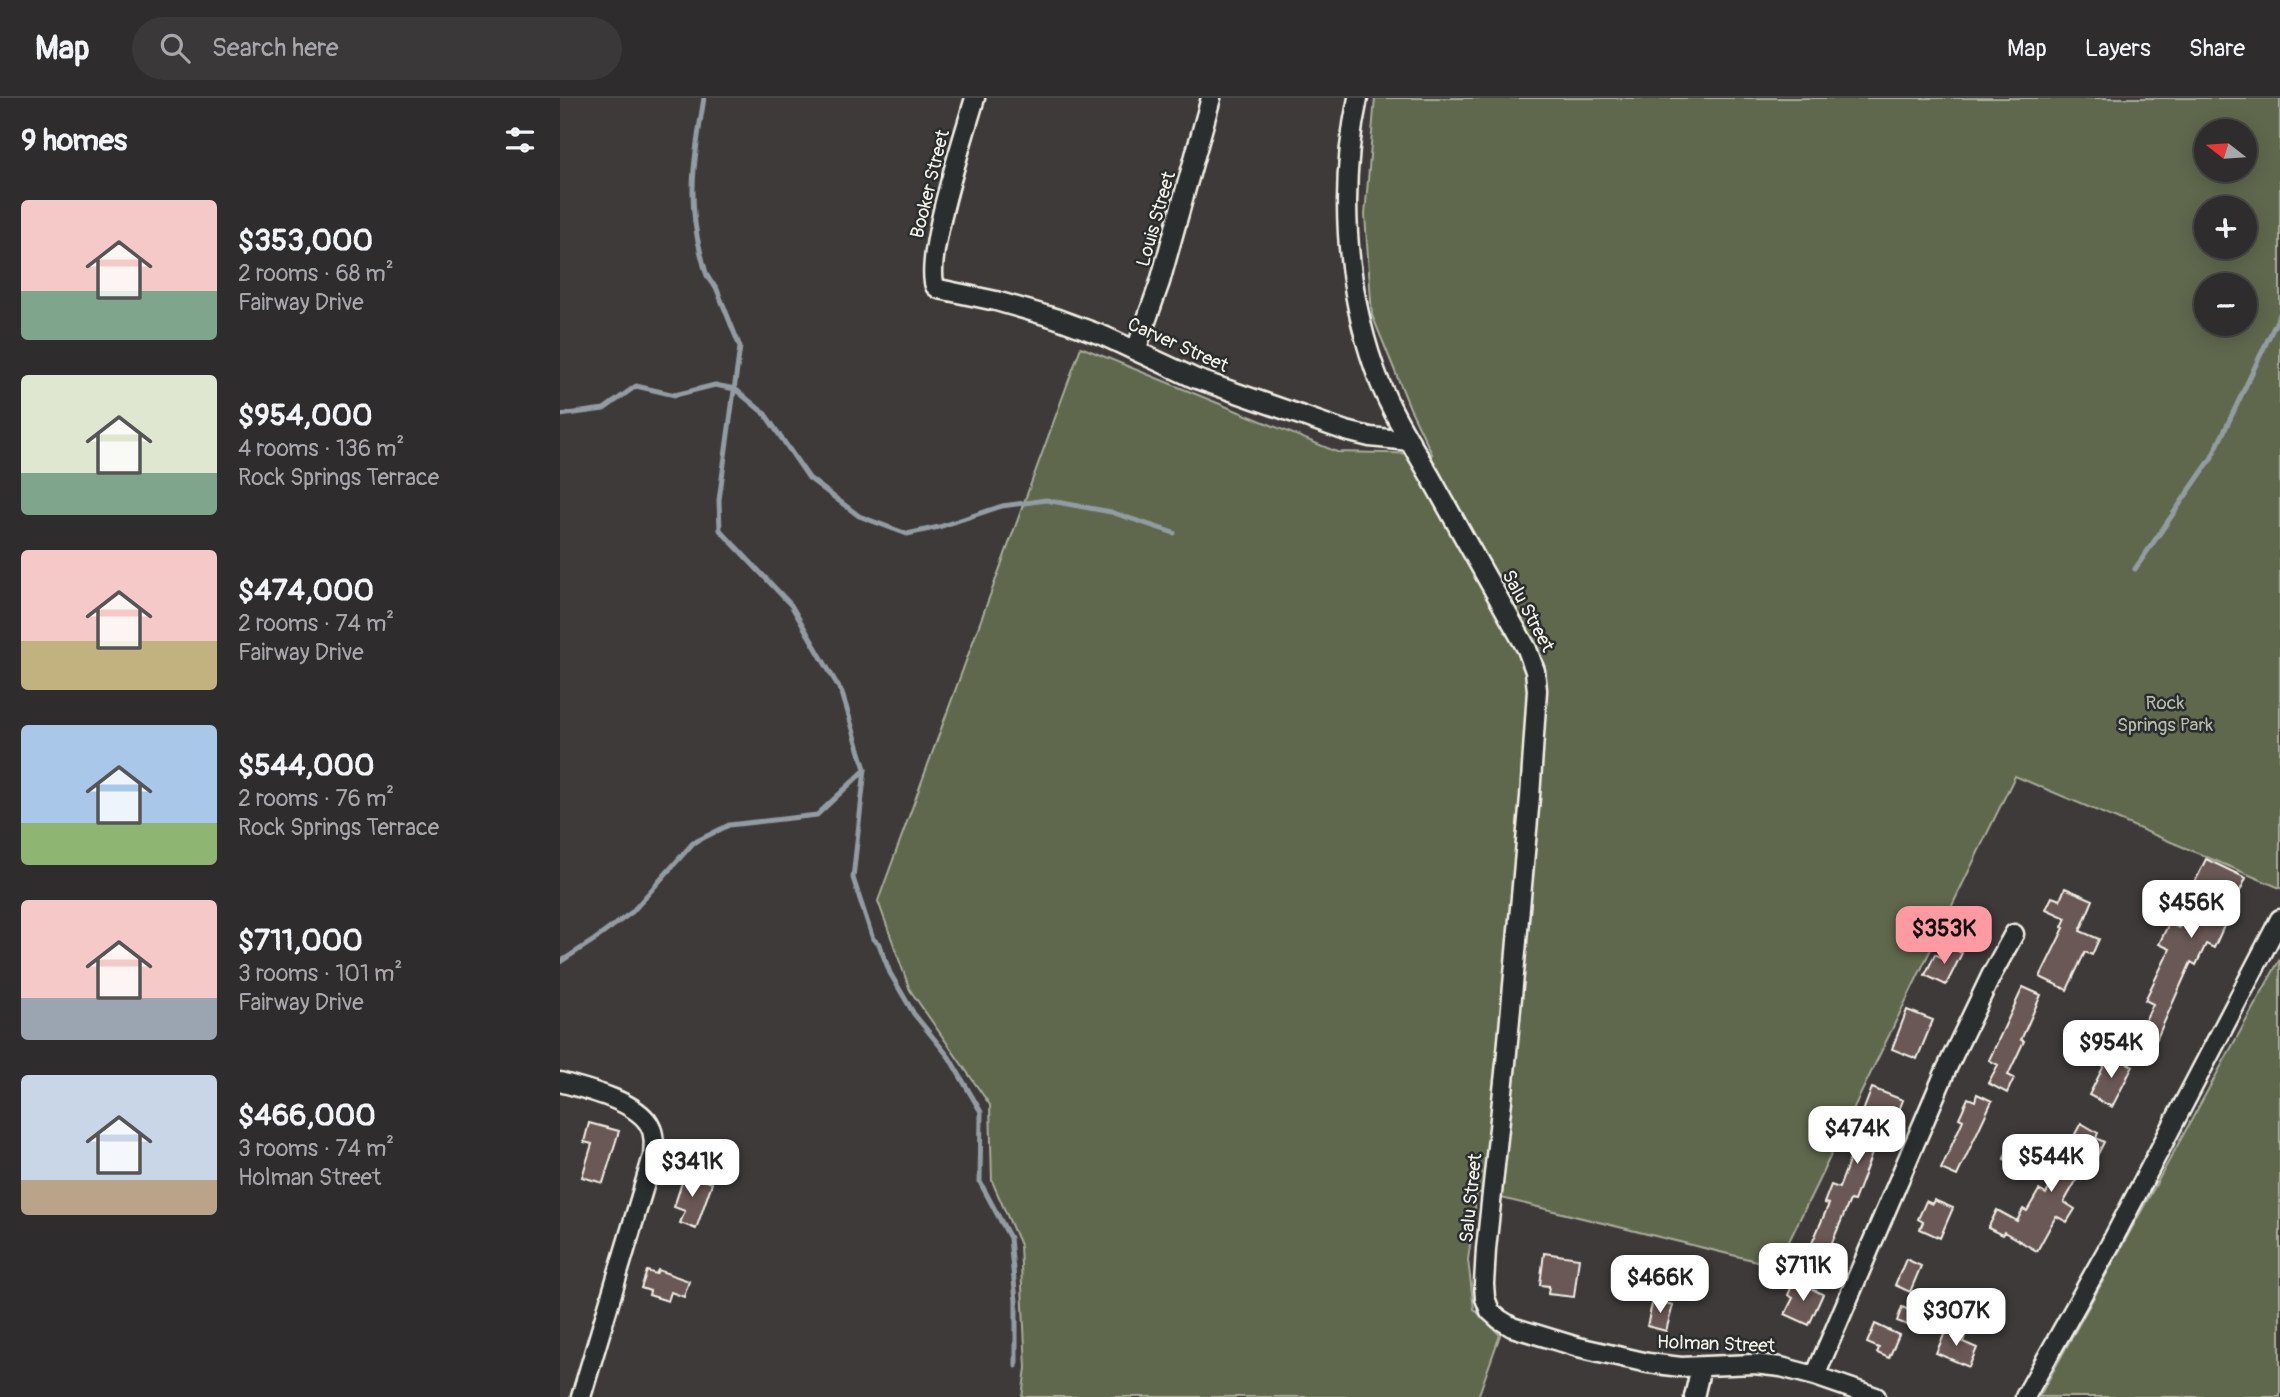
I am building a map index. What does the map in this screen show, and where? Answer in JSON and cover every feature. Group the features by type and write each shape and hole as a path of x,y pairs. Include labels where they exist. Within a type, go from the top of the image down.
{"street":[{"name":"Booker Street","path":"933,282 932,267 936,242 975,98"},
{"name":"Louis Street","path":"1136,350 1160,282 1211,98"},
{"name":"Salu Street","path":"1358,98 1349,159 1348,206 1353,275 1360,317 1374,367 1386,397 1527,649 1535,671 1537,690 1508,1051 1486,1249 1485,1298"},
{"name":"Carver Street","path":"933,282 939,289 996,301 1104,335 1194,378 1346,431 1370,437 1410,441"},
{"path":"2025,1397 2110,1245 2280,919"},
{"path":"1815,1376 1946,1070 2014,934"},
{"path":"560,1082 625,1104 643,1116 653,1133 653,1156 581,1397"},
{"name":"Holman Street","path":"1485,1298 1490,1311 1499,1320 1532,1335 1648,1363 1681,1367 1754,1364 1781,1367 1876,1397"},
{"path":"1695,1397 1701,1367"}],"green space":[{"name":"Rock Springs Park","path":"1375,98 2280,98 2280,888 2015,776 1777,1266 1477,1192 1468,1260 1474,1309 1500,1335 1478,1397 1022,1397 1026,1368 1020,1245 992,1181 990,1105 910,990 878,901 1081,347 1337,452 1432,454 1372,315 1365,215"},
{"path":"2280,959 2280,1397 2039,1397"}],"building":[{"path":"2206,859 2246,878 2214,948 2206,944 2196,965 2191,962 2154,1045 2137,1037 2153,1004 2145,1000 2170,949 2159,944 2169,923 2179,928 2196,892 2191,890"},
{"path":"2065,888 2093,900 2080,931 2099,939 2092,955 2085,952 2067,990 2040,977 2064,928 2062,927 2066,918 2046,909 2052,897 2060,900"},
{"path":"1950,947 1962,953 1946,985 1925,975 1935,954 1945,959"},
{"path":"2023,987 2041,995 2008,1075 2014,1078 2007,1093 1988,1083 1998,1065 1989,1060"},
{"path":"1907,1010 1933,1020 1917,1059 1892,1049"},
{"path":"2110,1054 2133,1066 2112,1107 2089,1095"},
{"path":"1872,1088 1903,1100 1885,1147 1876,1143 1854,1201 1850,1200 1826,1257 1809,1250 1829,1204 1824,1203 1831,1185 1839,1188 1870,1117 1862,1114"},
{"path":"1977,1094 1992,1101 1957,1176 1941,1169 1963,1120 1959,1118 1968,1098 1975,1101"},
{"path":"589,1123 619,1131 603,1183 582,1177 592,1144 584,1142"},
{"path":"2081,1123 2098,1133 2096,1138 2104,1142 2097,1156 2092,1153 2064,1202 2075,1209 2067,1222 2056,1216 2037,1251 2004,1232 2002,1235 1988,1228 1997,1210 2017,1221 2023,1209 2027,1211 2039,1190 2046,1194"},
{"path":"2011,1139 2024,1145 2017,1164 2004,1159"},
{"path":"685,1173 712,1183 696,1229 680,1223 685,1211 674,1207"},
{"path":"1934,1200 1953,1208 1940,1238 1920,1229 1923,1222 1918,1219 1926,1201 1932,1204"},
{"path":"1544,1253 1579,1258 1574,1297 1548,1294 1549,1286 1540,1285"},
{"path":"1906,1259 1921,1266 1910,1292 1895,1285"},
{"path":"658,1270 689,1281 684,1297 671,1292 668,1301 649,1295 650,1291 641,1288 647,1271 656,1274"},
{"path":"1794,1281 1823,1294 1809,1325 1785,1314 1793,1298 1788,1295"},
{"path":"1653,1300 1673,1305 1666,1331 1647,1326"},
{"path":"1902,1307 1921,1315 1915,1328 1897,1321"},
{"path":"1875,1324 1899,1335 1889,1358 1877,1353 1879,1348 1867,1343"},
{"path":"1947,1328 1965,1336 1963,1342 1977,1348 1969,1367 1936,1353"}],"waterway":[{"path":"704,98 694,176 696,233 706,272 716,287 740,347 719,500 720,530 791,605 842,693 865,769 853,878 873,939 879,944 890,973 914,1014 949,1057 981,1112 980,1182 1010,1238 1016,1301 1016,1366"},
{"path":"2135,569 2211,459 2280,314"},
{"path":"560,415 604,409 636,386 675,395 715,385 735,389 765,414 809,478 859,516 907,534 939,527 1002,506 1046,500 1111,512 1174,533"},
{"path":"560,962 632,912 693,843 729,825 817,815 865,770"}]}
